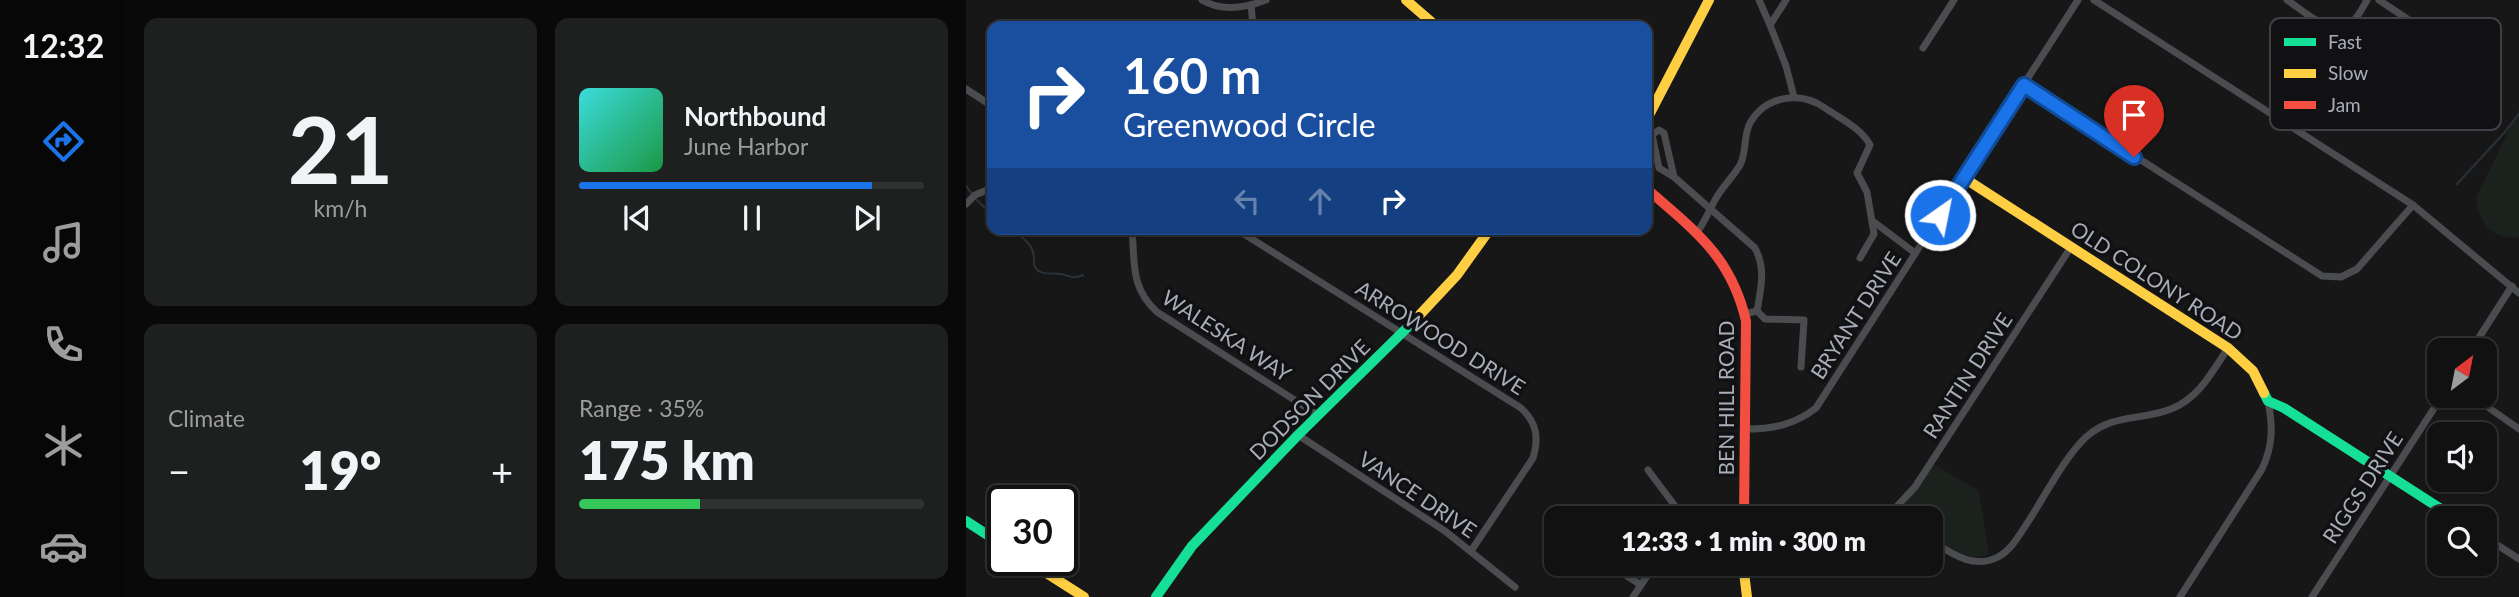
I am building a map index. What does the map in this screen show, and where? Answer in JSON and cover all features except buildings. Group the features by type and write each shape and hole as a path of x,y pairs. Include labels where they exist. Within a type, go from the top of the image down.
{"street":[{"path":"1202,0 1219,7 1251,5 1266,0"},
{"path":"1406,0 1430,21"},
{"path":"1652,109 1709,0"},
{"path":"1759,0 1786,66 1794,97"},
{"path":"1770,25 1786,0"},
{"path":"1923,48 1954,0"},
{"name":"BRYANT DRIVE","path":"1745,429 1784,426 1803,418 1816,408 2078,0"},
{"path":"2094,0 2270,113"},
{"path":"2287,0 2315,18"},
{"path":"2355,18 2367,0"},
{"path":"2379,0 2406,18"},
{"path":"1251,5 1253,21"},
{"path":"2024,85 2322,276 2341,277 2357,269 2413,205"},
{"path":"966,89 987,103"},
{"path":"1697,233 1715,200 1742,162 1745,137 1751,122 1763,108 1781,99 1794,97 1814,100 1864,134 1870,145 1857,173 1867,192 1874,234 1860,258"},
{"path":"1674,177 1664,133 1659,130 1652,135 1659,168 1674,177 1755,248 1763,275 1757,311"},
{"path":"2296,130 2413,205 2519,293"},
{"name":"OLD COLONY ROAD","path":"1964,178 2228,348 2252,371 2268,401"},
{"path":"966,204 975,195 987,190"},
{"name":"BEN HILL ROAD","path":"1652,193 1697,233 1724,262 1735,281 1745,314 1744,506"},
{"path":"1874,222 1915,253"},
{"name":"WALESKA WAY","path":"1132,235 1136,281 1144,301 1318,415"},
{"name":"ARROWOOD DRIVE","path":"1246,235 1521,408 1530,417 1536,429 1537,444 1533,458 1471,551"},
{"name":"DODSON DRIVE","path":"1156,597 1192,546 1457,275 1486,235"},
{"name":"RANTIN DRIVE","path":"1900,506 2071,247"},
{"path":"2479,338 2512,286"},
{"path":"1745,314 1757,311"},
{"path":"1757,311 1765,319 1804,320 1801,367"},
{"path":"1943,548 1961,559 1970,561 1979,562 1998,557 2014,543 2073,453 2086,438 2115,421 2159,413 2184,402 2204,385 2228,348"},
{"path":"2268,401 2284,408 2436,506"},
{"path":"2180,597 2269,454 2272,420 2268,401"},
{"name":"RIGGS DRIVE","path":"2312,597 2434,408"},
{"path":"2489,408 2519,429"},
{"name":"VANCE DRIVE","path":"1298,435 1445,531 1515,587"},
{"path":"1648,470 1675,506"},
{"path":"966,521 987,535"},
{"path":"2497,545 2519,559"},
{"path":"1051,576 1084,597"},
{"path":"1627,576 1641,585"},
{"path":"1633,597 1647,576"},
{"path":"1744,576 1747,597"}],"shaded area":[{"path":"2519,109 2519,237 2510,237 2501,236 2488,228 2480,215 2476,198"},
{"path":"1933,464 1979,491 1989,555 1965,555 1943,543 1943,506 1903,506"}],"waterway":[{"path":"2457,184 2519,114"},
{"path":"966,186 972,194"},
{"path":"976,199 987,210"},
{"path":"1020,235 1033,253 1034,265 1039,271 1074,277 1083,275"}],"traffic: fast":[{"path":"1156,597 1192,546 1298,435 1413,322"},
{"path":"2264,393 2268,401 2284,408 2436,506"},
{"path":"966,521 987,535"}],"traffic: slow":[{"path":"1406,0 1430,21"},
{"path":"1652,109 1709,0"},
{"path":"1964,178 2228,348 2253,371 2264,393"},
{"path":"1413,322 1457,275 1486,235"},
{"path":"1051,576 1084,597"},
{"path":"1744,576 1747,597"}],"traffic: jam":[{"path":"1652,193 1681,218 1721,262 1731,279 1746,321 1744,506"}],"route":[{"path":"1940,215 2024,85 2134,157"}]}
